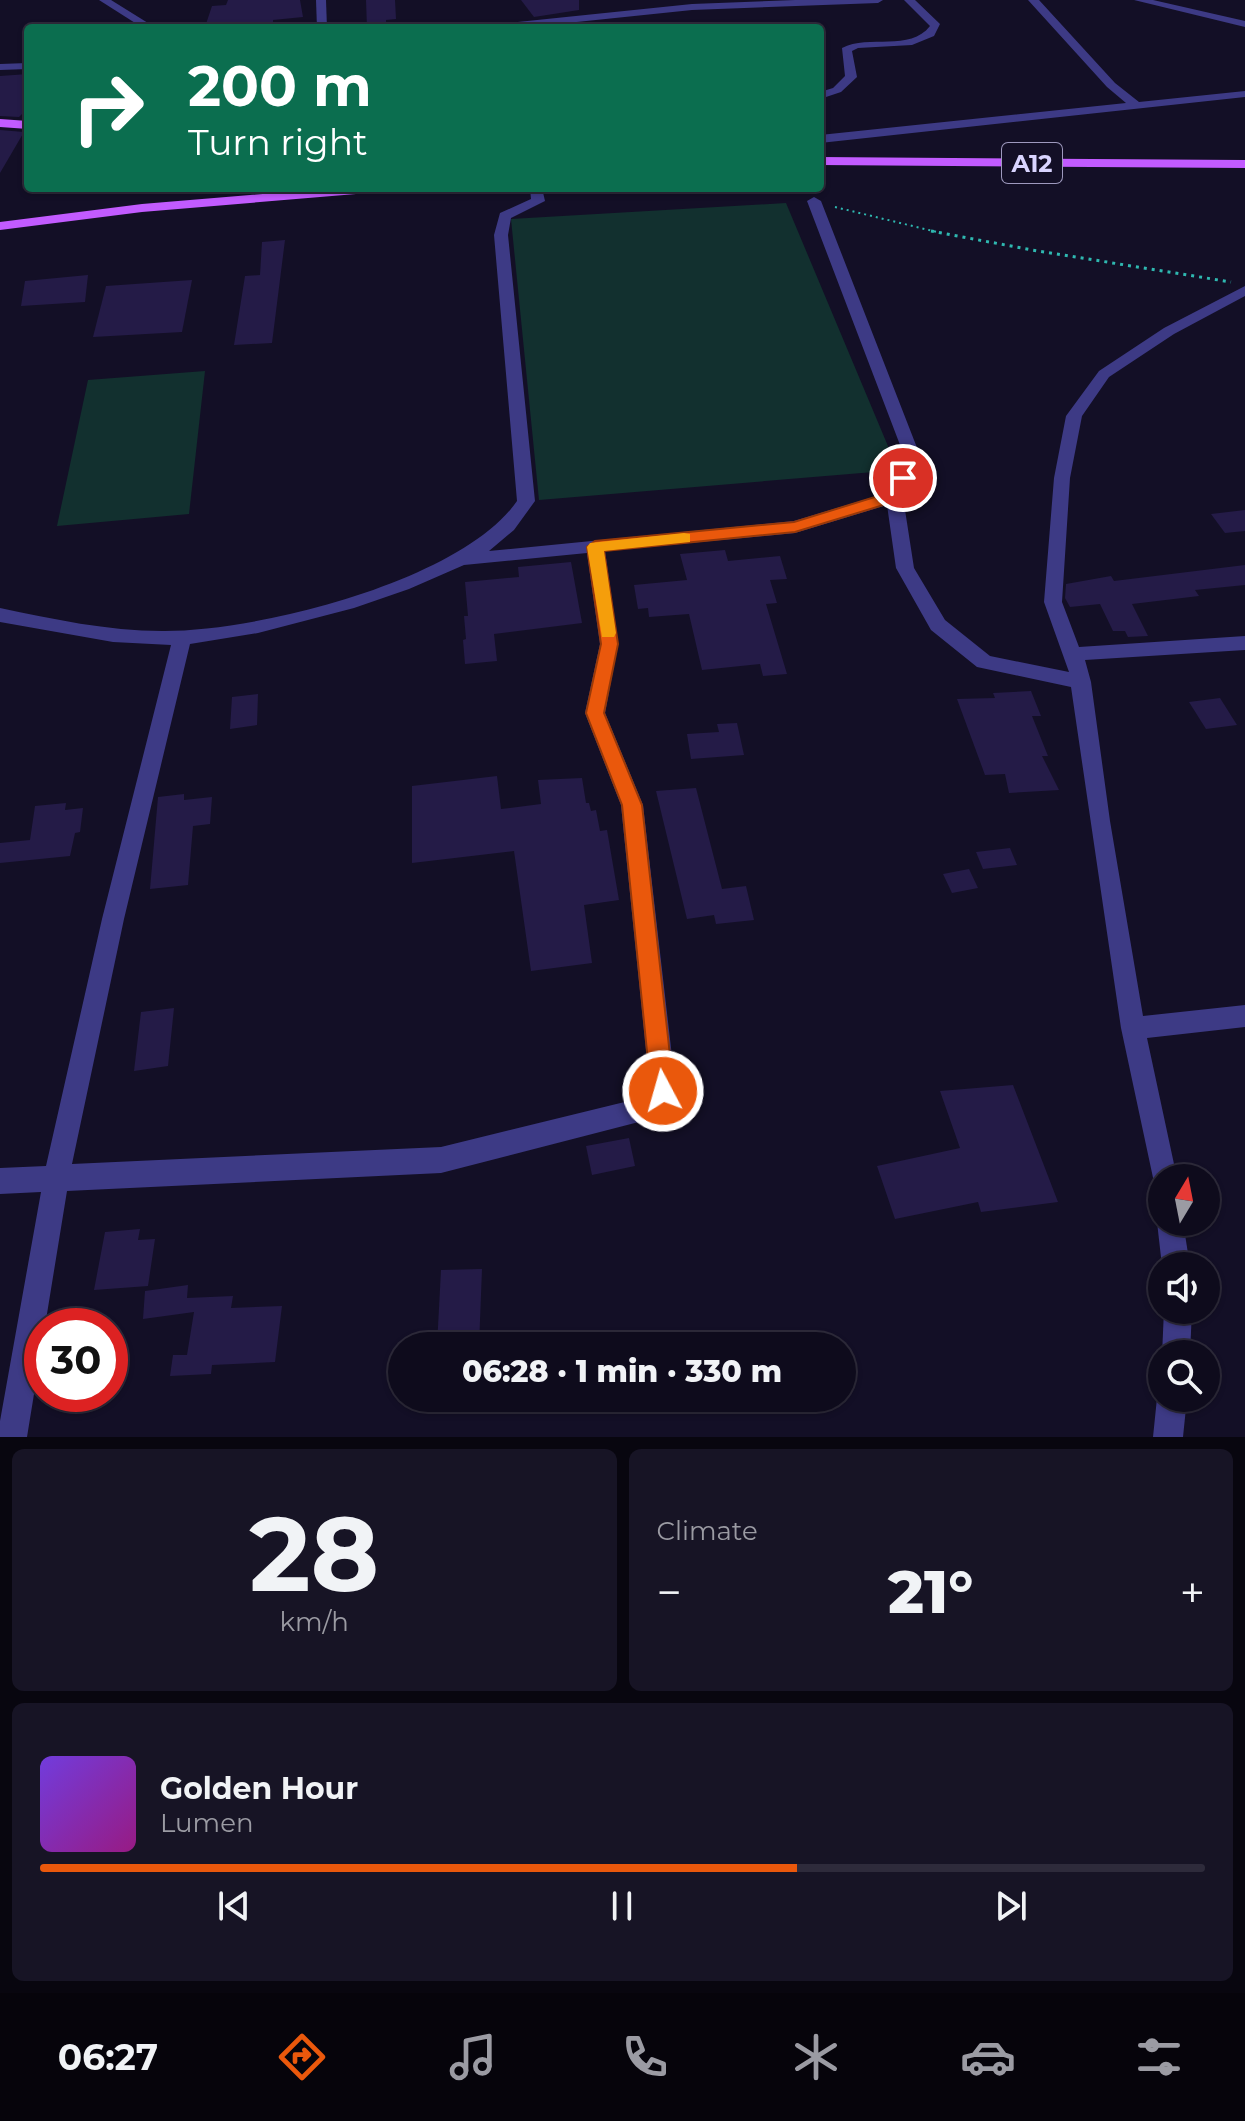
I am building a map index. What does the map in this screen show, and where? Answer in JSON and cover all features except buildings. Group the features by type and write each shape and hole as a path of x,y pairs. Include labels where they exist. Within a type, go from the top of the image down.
{"main road":[{"path":"0,123 24,125"},
{"name":"A12","path":"824,161 1245,164"},
{"path":"0,215 221,192"},
{"path":"0,226 142,208 332,192"}],"street":[{"path":"104,0 144,24"},
{"path":"321,0 322,24"},
{"path":"511,24 581,12 878,0"},
{"path":"824,95 837,90 851,77 846,50 856,45 922,41 933,32 936,26 909,0"},
{"path":"1033,0 1111,85 1137,106"},
{"path":"1139,0 1245,24"},
{"path":"0,67 24,66"},
{"path":"824,139 1245,94"},
{"path":"0,615 88,632 182,638 267,625 379,593 461,560 507,527 526,501 501,235 505,216 538,201 537,192"},
{"path":"814,201 913,458 894,497 905,568 938,625 984,662 1081,682"},
{"path":"1161,1164 1133,1028 1099,821 1081,682 1074,654 1053,602 1062,478 1074,416 1104,374 1238,286"},
{"path":"461,560 795,527 894,497"},
{"path":"0,1181 441,1160 653,1107 663,1091 632,805 595,713 609,644 595,547"},
{"path":"12,1437 56,1180 113,919 182,638"},
{"path":"1074,654 1245,643"},
{"path":"1133,1028 1245,1016"},
{"path":"1168,1437 1171,1412"}],"path":[{"path":"814,201 896,224 995,244 1238,286"}],"green space":[{"path":"786,203 898,470 539,500 511,219"},
{"path":"205,371 189,514 57,526 88,380"}],"slow traffic":[{"path":"608,633 595,547 684,538"}],"route":[{"path":"663,1091 632,805 595,713 609,644 595,547 795,527 894,497 903,478"}]}
